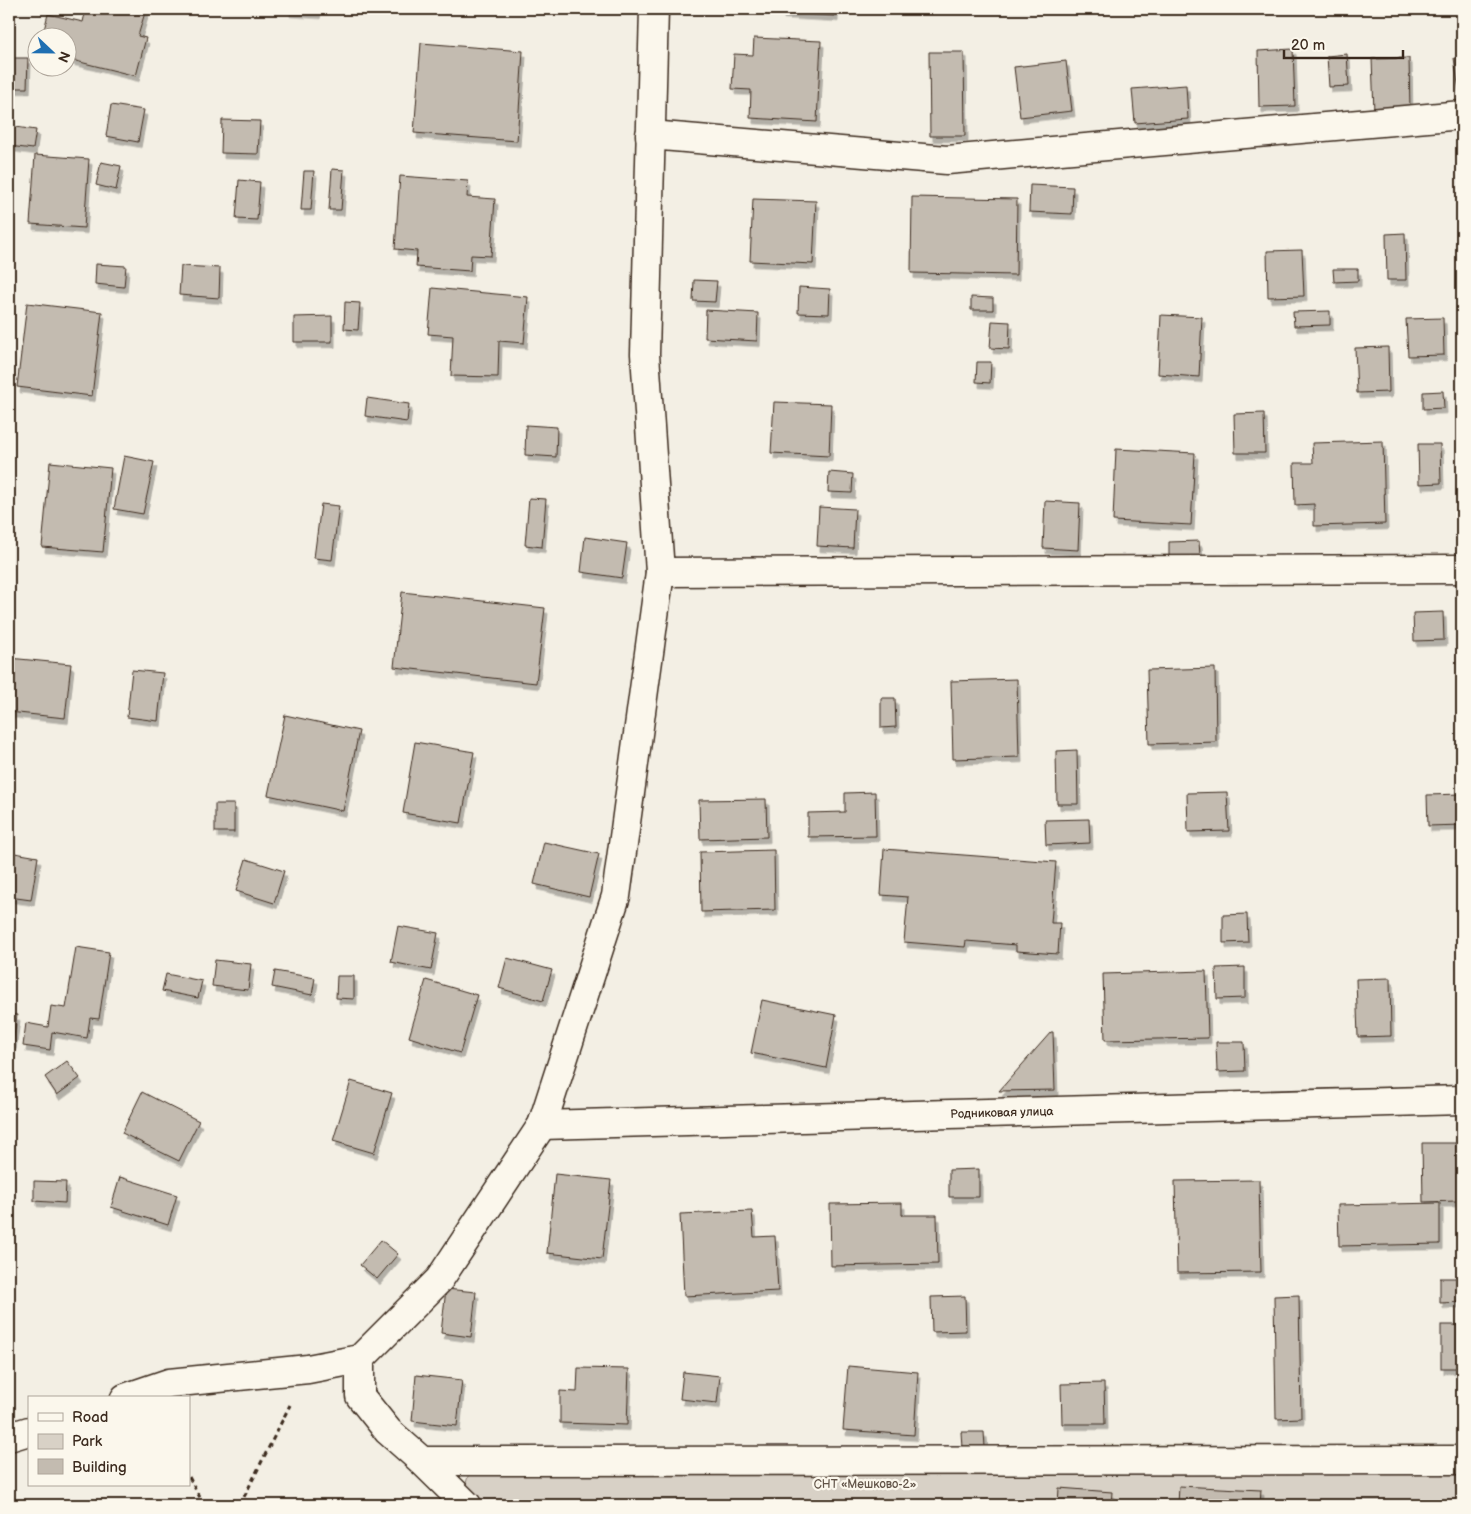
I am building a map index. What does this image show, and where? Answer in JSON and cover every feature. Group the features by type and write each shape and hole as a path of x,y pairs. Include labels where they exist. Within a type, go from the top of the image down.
{"street":[{"path":"131,1396 169,1383 308,1369 360,1359 439,1280 542,1124 616,896 660,572 645,354 654,9"},
{"path":"650,135 947,160 1462,115"},
{"path":"660,572 1462,569"},
{"name":"Родниковая улица","path":"542,1124 1462,1100"},
{"path":"360,1359 360,1396 388,1431 467,1505"},
{"path":"9,1437 28,1431"},
{"path":"422,1461 1462,1460"}],"path":[{"path":"240,1505 308,1369"},
{"path":"190,1479 204,1505"}],"green space":[{"name":"СНТ «Мешково-2»","path":"472,1464 1462,1469 1462,1505 459,1505"}],"building":[{"path":"86,9 146,9 138,36 146,38 136,76 78,62 78,28 44,28 48,14 83,22"},
{"path":"287,9 318,9 317,13 287,11"},
{"path":"781,9 835,9 835,16 781,13"},
{"path":"754,38 821,41 817,122 750,118 751,90 732,89 734,54 753,55"},
{"path":"421,43 523,51 517,141 414,133"},
{"path":"1293,49 1295,106 1259,107 1258,51"},
{"path":"929,52 964,52 965,136 930,136"},
{"path":"1347,54 1349,86 1329,87 1327,56"},
{"path":"1462,57 1462,103 1461,103 1454,58"},
{"path":"9,58 28,58 27,88 9,88"},
{"path":"1409,58 1410,111 1374,112 1372,59"},
{"path":"1066,61 1072,111 1020,117 1014,67"},
{"path":"1186,85 1188,119 1135,123 1132,89"},
{"path":"111,105 144,110 138,142 106,136"},
{"path":"222,120 260,121 258,154 221,153"},
{"path":"9,126 36,130 33,149 9,146"},
{"path":"35,155 89,159 84,228 30,224"},
{"path":"101,162 121,166 116,190 96,185"},
{"path":"332,169 344,170 341,210 329,210"},
{"path":"304,171 314,171 311,210 301,210"},
{"path":"400,176 468,181 467,197 495,199 491,256 471,255 470,271 416,267 417,251 395,249"},
{"path":"239,180 260,182 257,220 236,219"},
{"path":"1030,185 1073,187 1072,214 1029,212"},
{"path":"912,197 1017,199 1016,275 911,273"},
{"path":"753,199 816,201 813,264 750,261"},
{"path":"1405,233 1406,280 1387,280 1386,234"},
{"path":"1302,250 1304,296 1268,297 1267,251"},
{"path":"96,264 126,266 124,287 95,284"},
{"path":"181,266 220,268 219,298 179,295"},
{"path":"1333,269 1358,269 1358,281 1334,282"},
{"path":"694,280 717,281 715,302 693,301"},
{"path":"799,287 830,289 829,314 798,313"},
{"path":"432,288 528,297 524,343 499,341 498,377 451,376 453,336 428,334"},
{"path":"971,297 993,298 993,310 971,310"},
{"path":"345,302 360,303 358,330 344,329"},
{"path":"27,303 102,312 92,396 17,387"},
{"path":"706,310 758,313 757,341 705,338"},
{"path":"1330,311 1330,325 1294,326 1293,312"},
{"path":"1161,315 1202,317 1199,377 1158,374"},
{"path":"332,316 332,342 294,342 294,317"},
{"path":"1443,318 1444,355 1408,356 1406,319"},
{"path":"992,321 1010,322 1009,349 990,348"},
{"path":"1388,347 1389,392 1357,393 1355,348"},
{"path":"977,362 991,362 990,383 976,382"},
{"path":"1443,391 1444,408 1423,409 1423,392"},
{"path":"367,398 409,404 407,422 365,416"},
{"path":"774,402 831,404 829,456 771,453"},
{"path":"1264,413 1265,453 1235,453 1234,414"},
{"path":"526,425 557,427 556,457 525,455"},
{"path":"1383,441 1385,524 1314,526 1314,504 1295,505 1294,463 1313,463 1312,443"},
{"path":"1418,444 1440,444 1441,483 1419,484"},
{"path":"1116,449 1195,453 1191,525 1113,521"},
{"path":"124,456 154,462 143,514 114,509"},
{"path":"50,462 111,468 103,552 42,547"},
{"path":"829,472 853,474 852,493 828,492"},
{"path":"529,498 546,499 542,547 525,545"},
{"path":"1045,501 1080,503 1078,550 1043,548"},
{"path":"321,504 339,506 332,560 314,558"},
{"path":"819,507 855,509 853,548 817,546"},
{"path":"585,537 627,543 622,578 581,572"},
{"path":"1199,541 1200,556 1169,557 1169,542"},
{"path":"402,592 545,608 536,683 394,667"},
{"path":"1443,612 1444,640 1414,641 1413,613"},
{"path":"9,658 71,664 65,718 9,712"},
{"path":"1215,668 1216,742 1149,744 1147,670"},
{"path":"132,670 163,673 158,721 127,717"},
{"path":"1017,679 1019,757 953,759 951,681"},
{"path":"881,698 895,698 896,727 881,728"},
{"path":"285,715 359,731 343,811 268,795"},
{"path":"415,742 474,752 461,823 403,813"},
{"path":"1077,750 1078,804 1057,804 1056,751"},
{"path":"875,792 876,836 808,837 808,813 845,812 845,793"},
{"path":"1227,792 1229,831 1188,832 1187,793"},
{"path":"1462,794 1462,825 1428,826 1427,795"},
{"path":"766,799 767,837 700,839 699,800"},
{"path":"215,804 234,804 234,832 215,832"},
{"path":"1089,819 1090,843 1046,845 1045,820"},
{"path":"544,842 599,854 589,897 534,884"},
{"path":"884,849 1056,862 1051,923 1060,923 1058,954 1016,951 1016,945 966,941 965,947 904,942 908,897 881,895"},
{"path":"774,850 775,910 701,912 700,852"},
{"path":"9,852 38,857 31,900 9,897"},
{"path":"246,859 284,871 274,903 236,891"},
{"path":"1247,914 1248,942 1223,943 1223,915"},
{"path":"398,926 438,933 431,970 391,962"},
{"path":"76,947 109,952 99,1019 90,1018 87,1038 52,1032 50,1050 23,1046 26,1023 48,1027 51,1006 66,1008"},
{"path":"507,958 552,970 543,1001 499,988"},
{"path":"215,960 251,964 248,990 212,986"},
{"path":"1245,967 1245,998 1217,999 1216,968"},
{"path":"275,971 315,978 312,995 272,987"},
{"path":"1206,971 1208,1038 1105,1040 1103,974"},
{"path":"166,974 202,981 198,998 162,991"},
{"path":"337,976 354,976 354,999 336,998"},
{"path":"1390,978 1391,1036 1358,1037 1356,979"},
{"path":"426,980 477,995 460,1053 409,1037"},
{"path":"762,1000 836,1015 826,1068 751,1053"},
{"path":"9,1014 17,1015 13,1044 9,1043"},
{"path":"1053,1032 1055,1090 999,1091"},
{"path":"1216,1042 1244,1042 1245,1071 1217,1072"},
{"path":"67,1061 80,1078 57,1095 45,1077"},
{"path":"351,1081 392,1093 374,1153 333,1141"},
{"path":"142,1092 199,1121 179,1161 122,1133"},
{"path":"1422,1143 1456,1143 1457,1201 1423,1202"},
{"path":"979,1169 979,1197 949,1197 949,1170"},
{"path":"555,1174 611,1180 602,1259 547,1253"},
{"path":"120,1177 177,1195 168,1225 111,1207"},
{"path":"1259,1180 1261,1272 1177,1273 1175,1181"},
{"path":"34,1181 66,1182 65,1203 34,1201"},
{"path":"902,1203 902,1215 937,1215 938,1264 831,1266 830,1204"},
{"path":"1440,1203 1440,1244 1339,1246 1338,1205"},
{"path":"752,1211 754,1237 775,1236 778,1291 684,1296 680,1214"},
{"path":"381,1240 398,1254 377,1279 360,1265"},
{"path":"1440,1278 1462,1278 1462,1302 1440,1303"},
{"path":"446,1289 476,1292 471,1337 441,1333"},
{"path":"1299,1295 1301,1418 1276,1419 1274,1296"},
{"path":"965,1296 966,1331 932,1332 931,1297"},
{"path":"1441,1325 1462,1325 1462,1368 1441,1368"},
{"path":"848,1366 918,1372 914,1435 843,1430"},
{"path":"578,1368 629,1369 627,1425 560,1423 560,1391 577,1392"},
{"path":"683,1372 720,1376 717,1403 680,1399"},
{"path":"416,1375 462,1380 457,1426 412,1421"},
{"path":"1104,1383 1105,1424 1062,1424 1061,1384"},
{"path":"961,1432 984,1432 985,1447 962,1448"},
{"path":"1179,1486 1261,1490 1260,1505 1178,1505"},
{"path":"1059,1488 1112,1492 1111,1505 1058,1505"}]}
